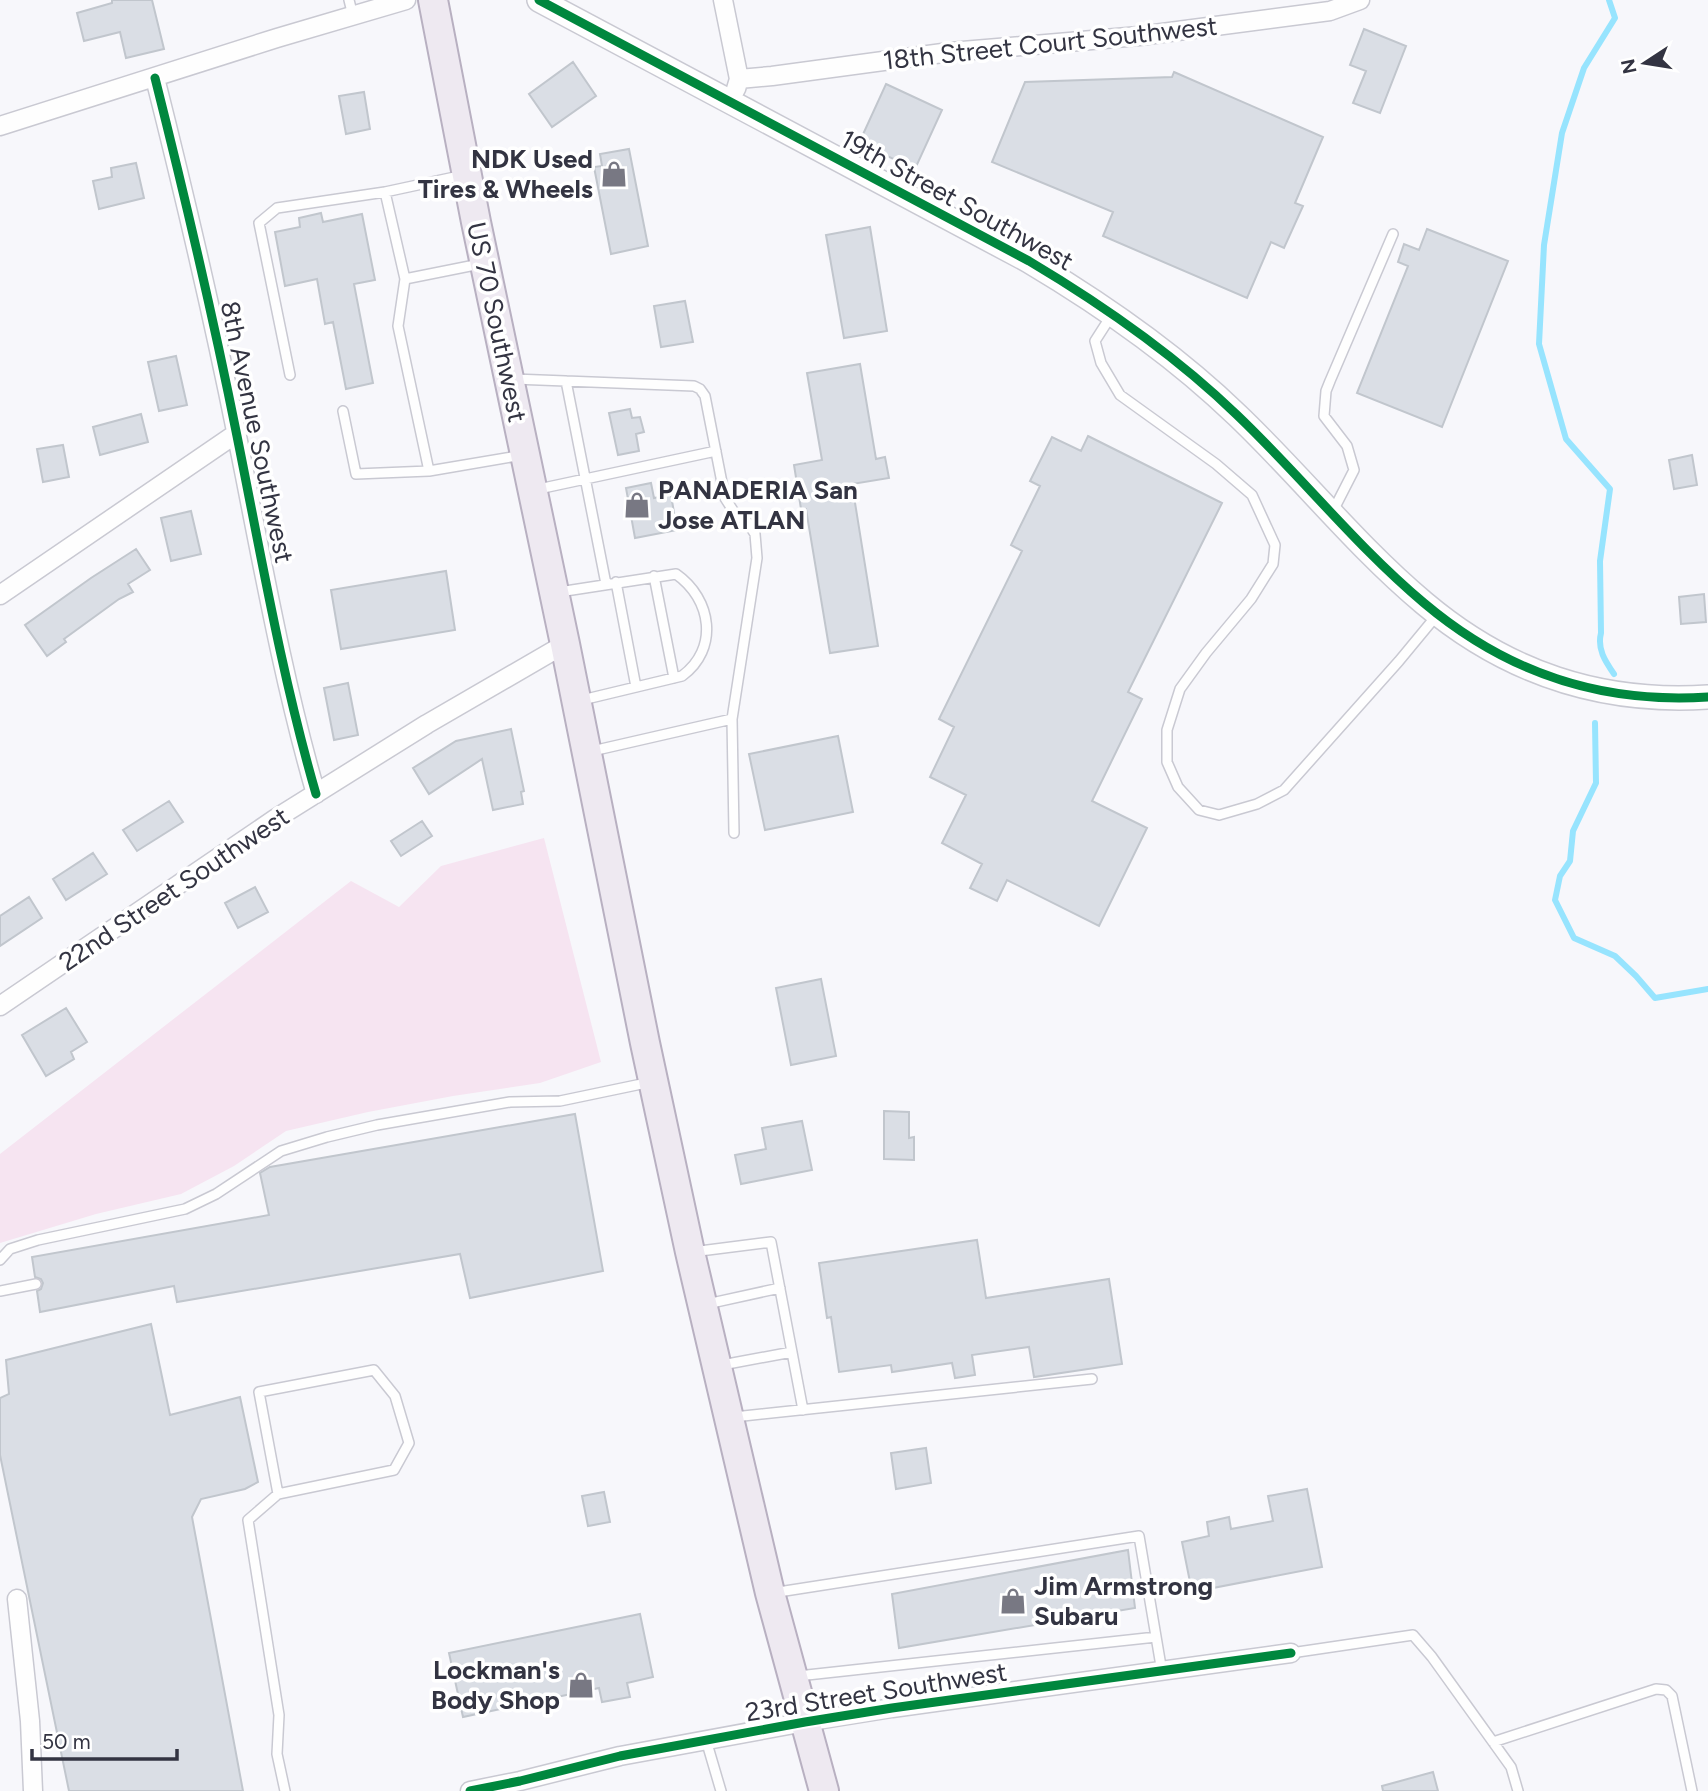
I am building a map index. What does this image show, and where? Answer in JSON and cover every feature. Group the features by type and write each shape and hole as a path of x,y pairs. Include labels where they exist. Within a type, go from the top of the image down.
{"main road":[{"name":"US 70 Southwest","path":"433,0 484,263 690,1252 770,1593 824,1791"}],"street":[{"path":"0,126 277,38 351,8 406,0"},
{"name":"19th Street Southwest","path":"539,0 1029,261 1112,314 1180,365 1236,414 1373,555 1424,603 1483,646 1536,672 1580,687 1626,696 1673,700 1708,697"},
{"path":"723,0 739,79 733,104"},
{"name":"18th Street Court Southwest","path":"739,79 950,52 1139,36 1330,11 1360,0"},
{"name":"8th Avenue Southwest","path":"155,78 237,433 290,700 316,794"},
{"path":"0,595 237,433"},
{"name":"22nd Street Southwest","path":"0,1005 264,827 427,724 565,644"},
{"path":"17,1599 30,1721 33,1791"},
{"name":"23rd Street Southwest","path":"470,1791 620,1755 805,1722 1291,1653"}],"lane":[{"path":"290,375 260,223 277,208 385,192 466,174"},
{"path":"385,192 405,279 398,326 429,471"},
{"path":"1332,513 1354,470 1347,446 1324,416 1326,391 1393,234"},
{"path":"405,279 484,263"},
{"path":"1112,314 1096,341 1101,363 1120,395 1216,464 1252,495 1275,545 1272,564 1251,599 1180,689 1167,730 1167,762 1178,787 1199,810 1219,815 1257,804 1284,790 1399,662 1438,614"},
{"path":"509,379 694,386 705,396 725,498 734,512 748,523 755,534 757,545 732,719 734,833"},
{"path":"566,381 585,479 636,687"},
{"path":"343,411 356,474 429,471 524,454"},
{"path":"533,490 716,451"},
{"path":"554,593 672,573 679,575 705,610 707,627 701,653 682,676 577,701"},
{"path":"654,576 674,678"},
{"path":"587,752 732,719"},
{"path":"0,1259 9,1249 38,1240 185,1209 216,1194 281,1150 327,1137 377,1125 510,1102 560,1101 653,1081"},
{"path":"690,1252 771,1242 803,1410"},
{"path":"0,1291 36,1284"},
{"path":"702,1305 780,1288"},
{"path":"717,1366 792,1352"},
{"path":"278,1494 259,1392 374,1370 395,1396 408,1443 394,1470 278,1494 248,1520 279,1714 277,1755 285,1791"},
{"path":"729,1418 1092,1379"},
{"path":"770,1593 1139,1536 1162,1672"},
{"path":"1291,1653 1413,1635 1432,1657 1511,1767 1518,1791"},
{"path":"793,1676 1156,1637"},
{"path":"1493,1742 1656,1689 1666,1690 1672,1696 1692,1791"},
{"path":"706,1740 721,1791"}],"shaded area":[{"path":"544,838 601,1062 540,1083 368,1112 286,1131 234,1166 181,1194 96,1214 0,1243 0,1154 351,881 399,907 441,866"}],"building":[{"path":"112,0 152,0 164,49 126,58 120,32 84,41 77,13 112,3"},
{"path":"1364,29 1406,46 1380,113 1353,103 1366,71 1350,65"},
{"path":"573,62 596,96 552,127 529,94"},
{"path":"1174,72 1323,137 1295,203 1303,206 1284,248 1271,242 1247,298 1103,236 1113,212 992,162 1025,82 1172,77"},
{"path":"886,84 942,110 915,169 859,143"},
{"path":"364,92 370,129 346,134 339,96"},
{"path":"629,149 648,246 611,254 594,167 602,166 600,154"},
{"path":"136,163 144,198 99,209 93,181 112,177 111,168"},
{"path":"321,213 323,222 362,214 375,280 354,284 373,383 346,389 333,322 325,324 317,279 285,286 275,232 300,227 299,218"},
{"path":"870,227 887,331 844,338 826,235"},
{"path":"1427,229 1508,261 1442,427 1357,393 1408,266 1398,262 1404,244 1419,250"},
{"path":"685,301 693,342 661,347 654,306"},
{"path":"176,356 187,405 159,411 148,362"},
{"path":"860,364 876,459 885,457 889,478 852,484 878,646 830,653 806,509 801,509 794,465 822,460 807,373"},
{"path":"630,409 632,418 640,417 644,432 636,434 639,451 618,455 609,413"},
{"path":"141,414 148,442 100,455 93,427"},
{"path":"1088,436 1222,503 1128,692 1142,699 1092,801 1147,828 1099,926 1007,880 997,901 970,888 982,864 942,843 966,795 930,777 954,727 939,719 1022,551 1011,545 1040,486 1030,481 1052,437 1081,451"},
{"path":"63,445 69,477 43,482 37,449"},
{"path":"1692,455 1697,485 1674,489 1669,460"},
{"path":"651,483 654,498 671,495 677,530 635,538 626,488"},
{"path":"191,511 201,554 171,561 161,518"},
{"path":"136,549 150,570 128,584 133,592 64,639 66,642 47,656 25,625"},
{"path":"446,571 455,630 341,649 331,590"},
{"path":"1704,594 1706,622 1681,624 1679,597"},
{"path":"348,683 358,735 334,740 324,688"},
{"path":"511,729 524,791 521,792 523,804 493,810 482,759 429,794 413,768 456,741"},
{"path":"838,736 853,812 765,830 749,754"},
{"path":"169,801 183,822 137,851 123,830"},
{"path":"422,821 432,836 401,856 391,841"},
{"path":"93,853 107,874 66,900 53,879"},
{"path":"255,887 268,912 238,928 225,903"},
{"path":"29,897 42,918 0,946 0,916"},
{"path":"821,979 836,1056 791,1065 776,988"},
{"path":"66,1008 87,1042 71,1052 74,1059 46,1076 22,1035"},
{"path":"884,1111 909,1112 909,1138 914,1137 914,1160 884,1159"},
{"path":"575,1114 603,1271 470,1298 460,1254 177,1302 174,1286 40,1312 37,1291 43,1283 35,1277 32,1257 269,1215 260,1173 270,1167"},
{"path":"802,1121 812,1170 741,1184 735,1155 766,1149 762,1128"},
{"path":"977,1240 986,1298 1109,1279 1122,1364 1034,1377 1029,1347 972,1355 975,1375 955,1378 952,1363 892,1372 891,1365 839,1372 819,1263"},
{"path":"151,1324 170,1415 240,1397 258,1482 245,1489 201,1499 192,1517 243,1791 69,1791 0,1455 0,1398 9,1394 6,1360"},
{"path":"926,1448 931,1483 896,1489 891,1453"},
{"path":"1307,1489 1322,1567 1192,1592 1182,1542 1209,1536 1207,1522 1229,1517 1231,1529 1273,1521 1268,1496"},
{"path":"604,1492 610,1522 588,1526 582,1496"},
{"name":"Jim Armstrong Subaru","path":"1128,1550 1135,1608 899,1648 892,1594"},
{"path":"640,1614 653,1677 627,1683 630,1697 602,1702 599,1688 463,1717 449,1653"},
{"path":"1433,1772 1438,1791 1383,1791 1382,1786"}],"waterway":[{"path":"1609,0 1615,18 1584,68 1562,133 1544,245 1539,344 1566,439 1610,489 1600,561 1600,644 1605,660 1614,674"},
{"path":"1595,723 1596,783 1573,831 1570,861 1560,876 1555,900 1574,938 1615,956 1655,998 1708,989"}],"cycle path":[{"path":"539,0 1029,261 1111,313 1213,393 1261,438 1399,581 1424,603 1488,648 1557,679 1593,689 1668,698 1708,697"},
{"path":"155,78 218,346 282,661 316,794"},
{"path":"470,1791 620,1756 805,1722 1291,1653"}],"place":[{"name":"NDK Used Tires & Wheels","path":"614,174"},
{"name":"PANADERIA San Jose ATLAN","path":"637,505"},
{"name":"Jim Armstrong Subaru","path":"1013,1601"},
{"name":"Lockman's Body Shop","path":"581,1685"}]}
